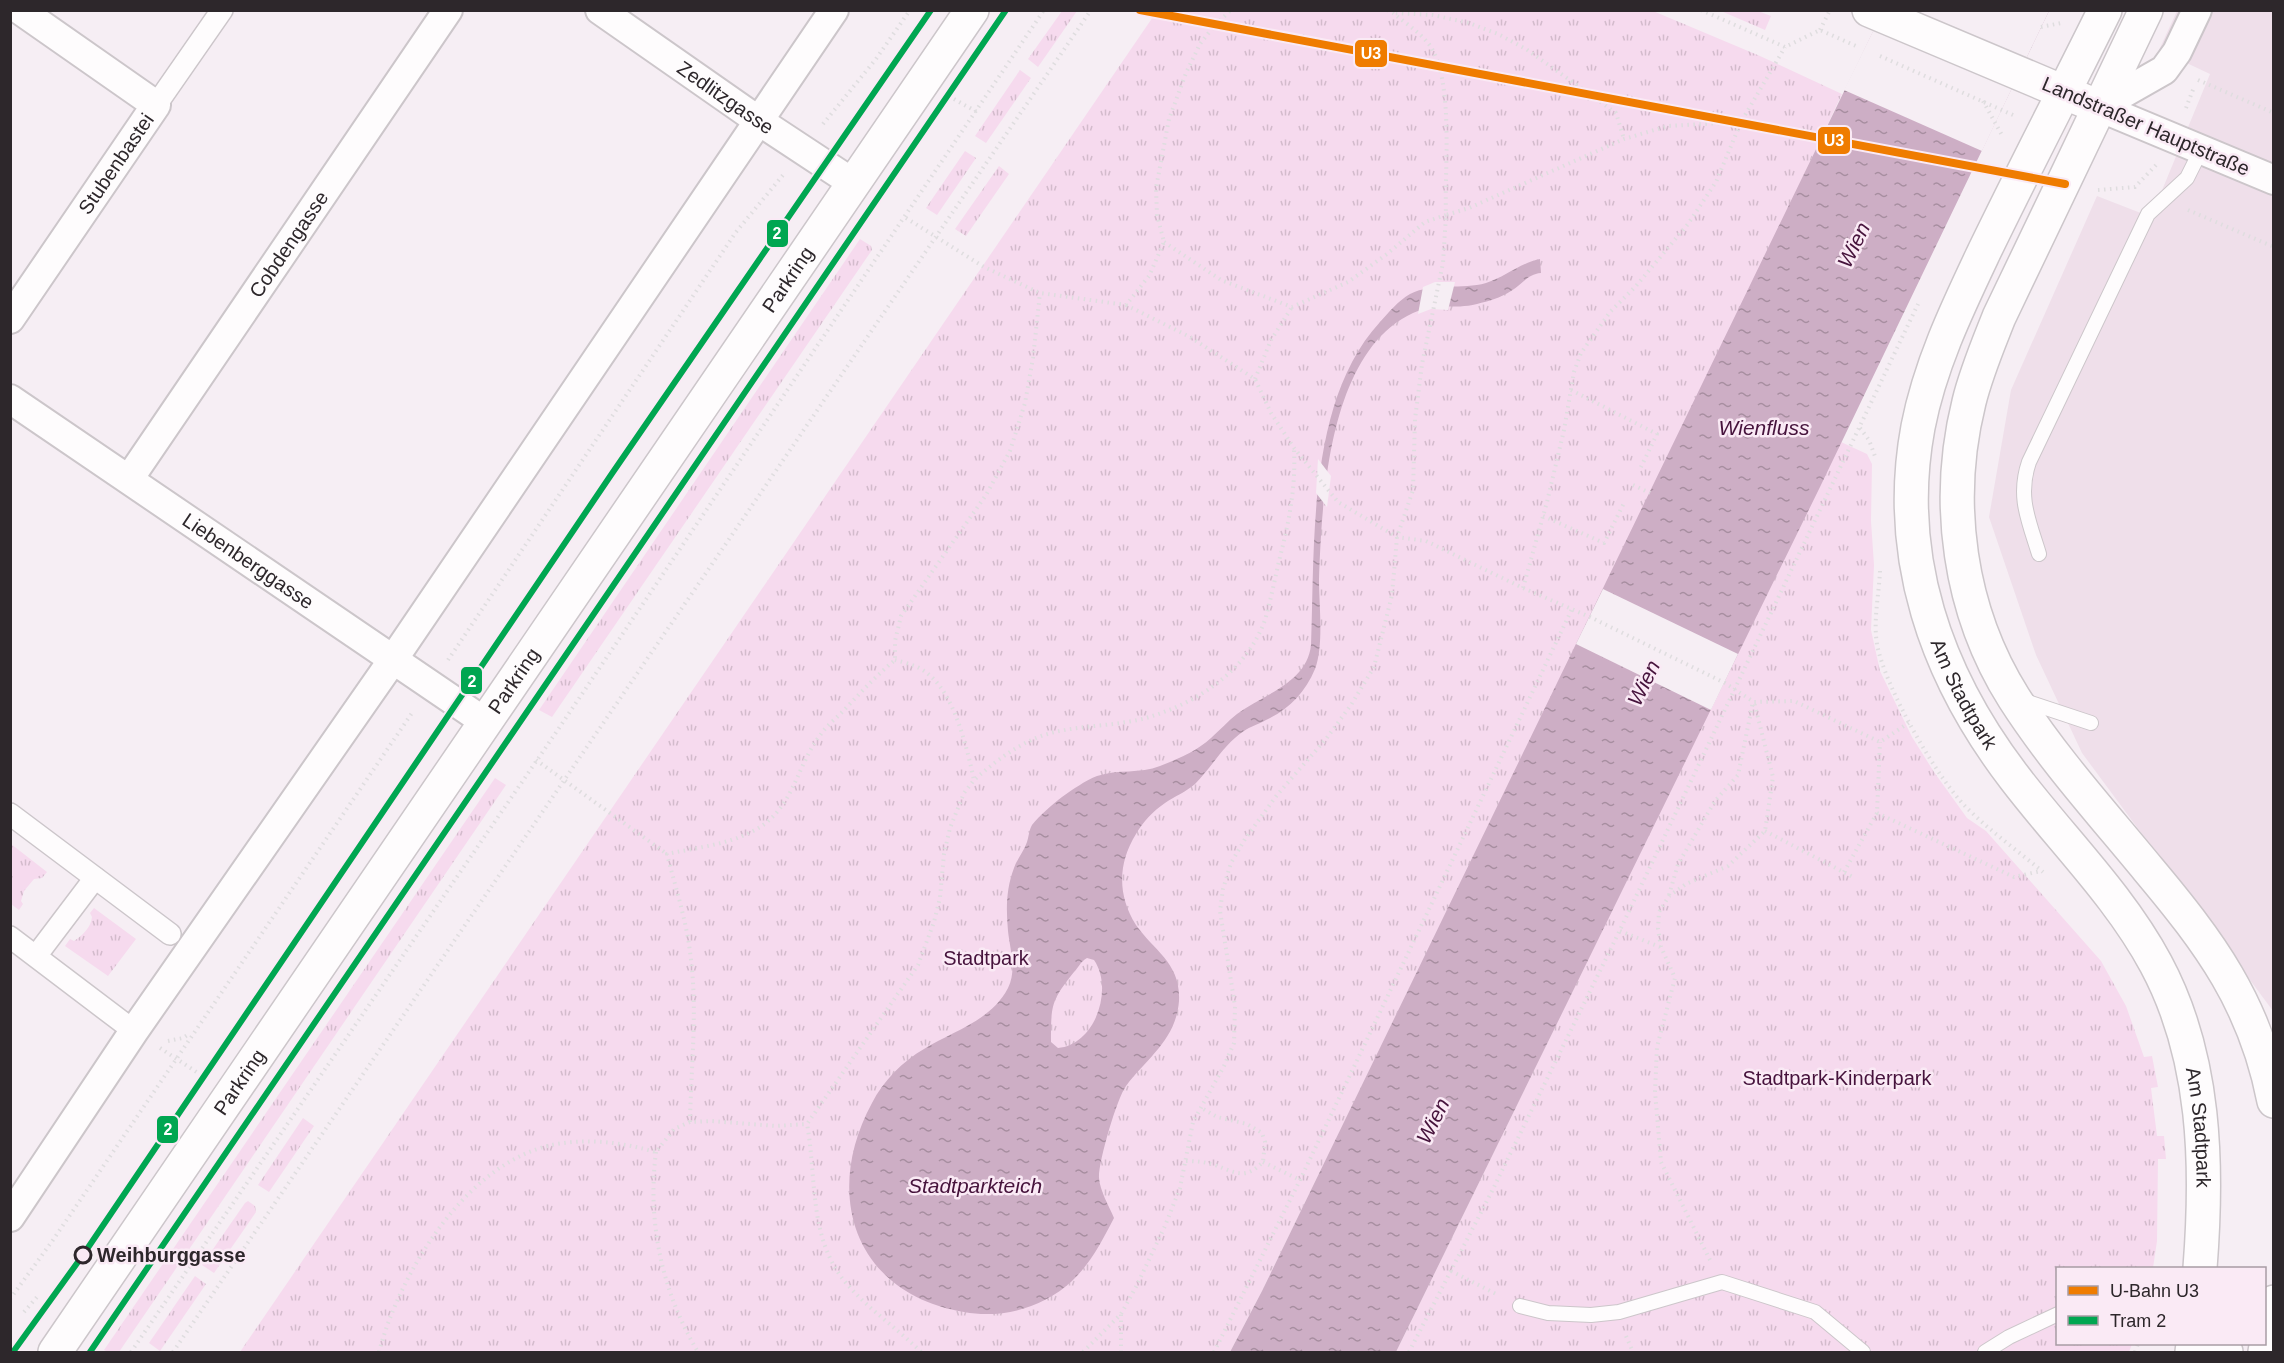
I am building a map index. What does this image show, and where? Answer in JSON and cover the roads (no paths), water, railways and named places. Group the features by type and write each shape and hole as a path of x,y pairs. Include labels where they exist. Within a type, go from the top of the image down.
{"main road":[{"name":"Parkring","path":"55,1353 972,10"},
{"name":"Am Stadtpark","path":"2105,10 2029,158 1938,353 1927,387 1912,465 1911,509 1915,555 1924,603 1938,647 1959,691 1984,734 2013,776 2136,930 2157,966 2171,997 2186,1037 2196,1075 2200,1113 2203,1206 2200,1267"},
{"name":"Am Stadtpark","path":"2146,10 1999,317 1969,401 1960,448 1956,491 1958,526 1967,582 1980,628 1991,656 2013,697 2054,754 2195,926 2221,964 2241,1001 2258,1042 2274,1101"},
{"name":"Landstraßer Hauptstraße","path":"1874,13 2099,106"},
{"path":"2265,1353 2274,1302"}],"street":[{"path":"20,10 156,105"},
{"name":"Stubenbastei","path":"10,320 222,10"},
{"name":"Cobdengasse","path":"129,479 448,10"},
{"name":"Zedlitzgasse","path":"600,10 759,121 853,183"},
{"path":"10,1217 135,1031 392,661 834,10"},
{"path":"2099,106 2164,70 2177,52 2197,10"},
{"name":"Landstraßer Hauptstraße","path":"2099,106 2274,180"},
{"name":"Liebenberggasse","path":"10,399 392,661 485,722"},
{"path":"10,814 170,934"},
{"path":"36,956 95,878"},
{"path":"10,937 135,1031"}],"lane":[{"path":"2039,554 2023,501 2024,475 2148,214 2187,178 2201,150"},
{"path":"2013,697 2091,723"},
{"path":"1520,1306 1548,1313 1591,1315 1619,1312 1722,1282 1815,1312 1863,1353"},
{"path":"1984,1353 2009,1337 2056,1315"}],"water":[{"name":"Wienfluss","path":"1883,11 2049,11 1820,487 1396,1352 1230,1352 1262,1291"},
{"name":"Stadtparkteich","path":"1540,259 1541,273 1532,275 1515,289 1499,297 1468,306 1437,307 1413,313 1385,332 1363,360 1347,393 1335,431 1328,470 1320,546 1319,649 1311,678 1289,706 1237,736 1195,784 1152,813 1130,845 1122,879 1125,902 1136,925 1171,967 1176,977 1179,1001 1177,1015 1166,1038 1126,1086 1113,1116 1099,1178 1114,1218 1096,1251 1079,1274 1061,1290 1035,1305 1007,1312 978,1314 964,1312 927,1302 897,1285 874,1262 858,1235 850,1205 850,1172 857,1138 872,1103 894,1072 916,1054 982,1017 1001,999 1008,988 1012,974 1012,960 1007,923 1008,891 1011,876 1026,845 1032,825 1062,797 1093,778 1105,774 1152,768 1193,751 1206,743 1237,714 1283,686 1302,669 1311,645 1315,519 1327,432 1339,392 1356,354 1380,322 1410,294 1429,288 1486,283","holes":["1087,958 1094,960 1100,972 1102,986 1097,1014 1082,1037 1071,1045 1058,1048 1051,1042 1054,1004 1066,982 1083,961"]}],"metro line":[{"name":"U3","path":"1140,10 2065,184"}],"tram line":[{"name":"2","path":"13,1352 83,1255 613,472 931,10"},
{"name":"2","path":"90,1352 1006,10"}],"place":[{"name":"Weihburggasse","path":"83,1255"}],"water label":[{"name":"Wien","path":"1854,245"},
{"name":"Wien","path":"1644,683"},
{"name":"Wien","path":"1433,1121"}],"park label":[{"name":"Stadtpark","path":"986,958"},
{"name":"Stadtpark-Kinderpark","path":"1837,1078"}]}
